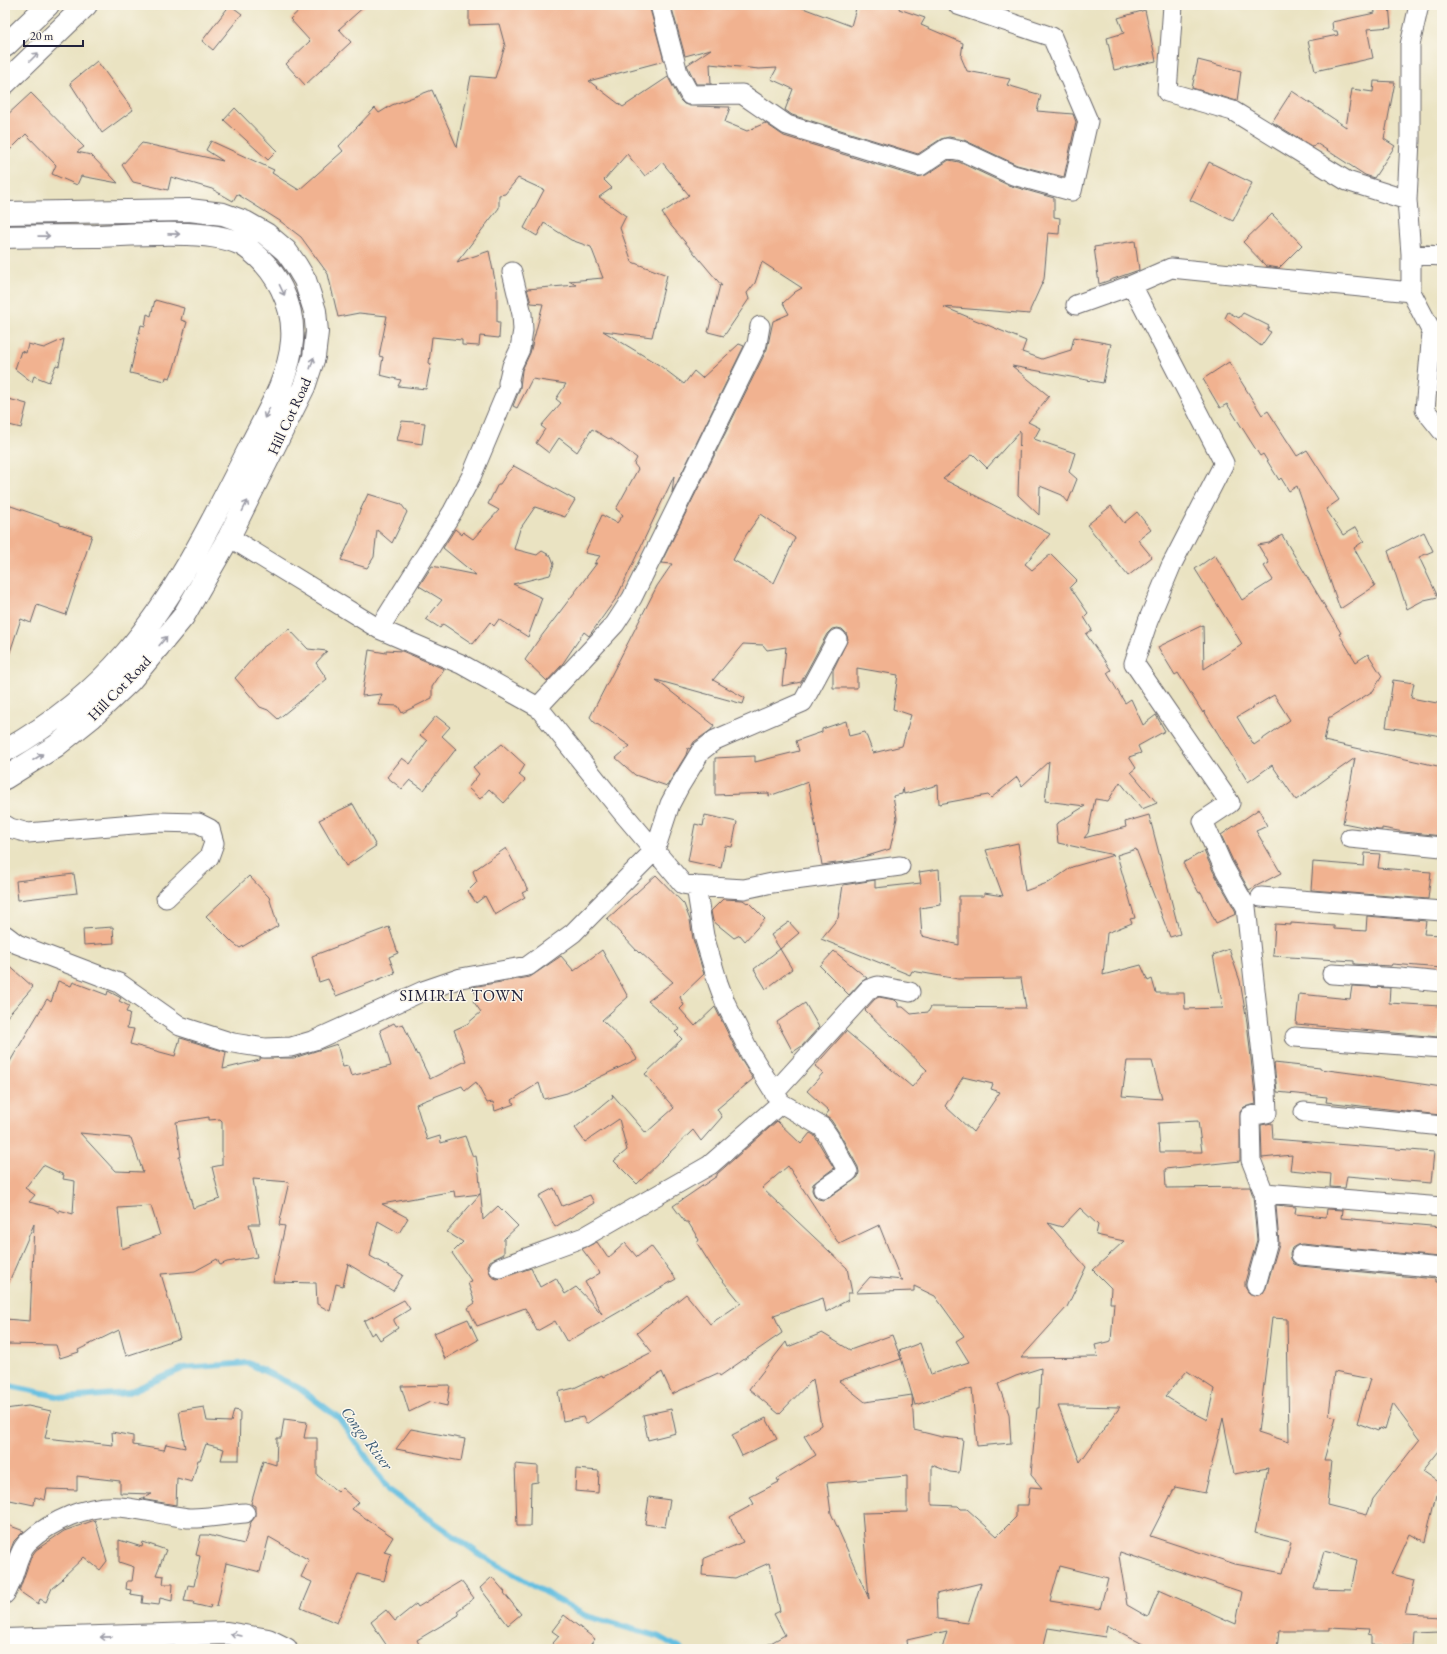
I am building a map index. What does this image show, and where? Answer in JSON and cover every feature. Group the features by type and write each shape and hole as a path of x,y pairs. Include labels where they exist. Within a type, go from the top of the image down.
{"main road":[{"path":"5,46 48,5"},
{"path":"5,83 86,5"},
{"name":"Hill Cot Road","path":"5,213 23,211 189,210 223,214 245,222 266,234 286,251 296,265 305,280 316,311 317,332 314,357 304,387 230,537 183,618 130,681 91,718 62,741 5,778"},
{"name":"Hill Cot Road","path":"5,237 149,234 198,235 225,239 245,246 269,269 279,284 287,301 292,321 290,361 277,394 208,530 154,619 125,654 96,685 48,723 5,752"},
{"path":"5,1640 227,1633 268,1640 286,1649"}],"street":[{"path":"660,5 678,73 690,94 742,94 787,124 920,166 946,148 962,151 1014,175 1072,191 1088,121 1052,37 958,5"},
{"path":"1173,5 1168,92 1233,111 1347,181 1407,200"},
{"path":"1419,5 1410,45 1410,140 1407,200 1411,254 1411,292 1432,332 1426,410 1442,431"},
{"path":"1411,254 1442,256"},
{"path":"1076,305 1132,285 1171,268 1411,292"},
{"path":"379,629 453,511 471,477 510,384 508,383 512,366 520,349 523,330 522,314 512,272"},
{"path":"1132,285 1224,464 1172,566 1148,621 1134,662 1230,803 1202,821 1223,866 1246,906 1267,1113 1250,1116 1251,1160 1264,1193 1268,1241 1256,1285"},
{"path":"538,707 615,624 632,598 690,477 717,427 757,344 760,326"},
{"path":"230,537 379,629 461,664 538,707 622,812 683,884 744,889 772,883 900,866"},
{"path":"5,935 17,944 119,983 180,1026 233,1043 265,1048 291,1046 315,1040 423,990 441,984 461,978 528,966 573,933 655,850 670,804 701,751 715,740 758,720 803,702 837,639"},
{"path":"5,825 28,833 157,822 198,823 210,829 214,843 209,857 166,898"},
{"path":"1350,838 1442,847"},
{"path":"696,886 704,936 725,1002 750,1053 777,1098 822,1127 829,1136 848,1172 823,1189"},
{"path":"1260,896 1442,911"},
{"path":"1332,974 1442,982"},
{"path":"499,1268 584,1237 710,1165 777,1098 869,989 878,986 910,992"},
{"path":"1295,1037 1442,1048"},
{"path":"1304,1112 1442,1126"},
{"path":"1304,1183 1442,1194"},
{"path":"1264,1193 1442,1207"},
{"path":"1301,1255 1442,1268"},
{"path":"5,1594 10,1587 22,1550 28,1542 60,1519 95,1508 118,1506 190,1518 246,1513"}],"building":[{"path":"230,5 242,14 213,50 202,41"},
{"path":"305,5 366,5 339,29 351,42 305,85 286,64 310,41 290,19"},
{"path":"469,5 649,5 664,61 589,81 623,107 668,77 680,100 684,104 690,106 730,107 725,122 747,131 765,123 784,136 917,177 926,175 949,160 959,162 1008,185 1054,198 1054,217 1060,218 1059,234 1048,233 1044,279 1030,310 1030,314 944,307 1026,341 1022,352 1042,359 1071,350 1074,337 1111,344 1103,383 1012,366 1049,396 1028,422 1040,428 1034,439 1075,453 1069,472 1077,479 1068,502 1062,495 1040,486 1039,515 1018,495 1020,431 987,468 973,454 943,479 1050,534 1025,564 1032,570 1051,554 1077,580 1070,587 1088,613 1084,617 1092,630 1086,634 1111,670 1107,673 1125,703 1131,699 1143,725 1156,715 1165,731 1138,746 1141,753 1129,757 1136,768 1131,772 1157,803 1142,809 1120,782 1108,801 1095,799 1088,833 1084,838 1126,827 1125,822 1149,815 1180,934 1170,937 1136,849 1117,855 1135,918 1130,919 1132,923 1107,933 1103,975 1141,965 1148,981 1152,979 1156,993 1184,993 1185,1009 1223,1008 1213,955 1229,949 1240,981 1247,1022 1256,1104 1244,1107 1240,1112 1240,1161 1165,1169 1166,1188 1250,1187 1253,1196 1257,1240 1245,1282 1245,1287 1253,1296 1263,1293 1266,1288 1279,1244 1276,1205 1296,1207 1295,1214 1326,1217 1327,1209 1342,1210 1341,1218 1442,1227 1439,1257 1302,1244 1292,1248 1290,1254 1294,1264 1300,1266 1436,1279 1436,1282 1442,1282 1442,1446 1422,1471 1442,1485 1442,1496 1436,1495 1425,1542 1410,1534 1392,1574 1415,1580 1407,1615 1442,1617 1442,1631 1413,1632 1412,1646 1402,1646 1402,1649 1381,1649 1382,1645 1372,1645 1372,1636 1368,1635 1369,1630 1330,1628 1330,1631 1279,1631 1277,1649 1152,1649 1107,1625 1105,1637 1048,1628 1043,1649 942,1649 947,1631 907,1640 908,1649 760,1649 785,1635 774,1614 780,1611 769,1563 735,1578 702,1575 703,1559 743,1542 730,1517 754,1504 750,1497 779,1482 777,1479 816,1455 804,1436 821,1425 813,1379 779,1414 749,1389 786,1342 788,1347 822,1333 850,1350 892,1335 901,1359 839,1381 865,1402 912,1395 914,1430 942,1437 963,1439 959,1473 950,1472 932,1465 932,1505 958,1506 961,1509 967,1509 997,1536 1016,1517 1016,1505 1028,1505 1030,1487 1042,1488 1031,1475 1037,1408 1039,1408 1041,1368 1016,1376 998,1384 1009,1414 1011,1443 977,1446 972,1388 915,1405 899,1351 920,1343 931,1374 969,1362 956,1341 964,1336 935,1296 914,1286 914,1291 856,1293 870,1277 903,1280 900,1278 879,1225 839,1244 788,1166 762,1188 847,1268 852,1293 848,1293 848,1300 826,1312 823,1298 774,1315 782,1333 720,1376 718,1373 672,1394 662,1372 586,1424 583,1417 563,1421 558,1392 574,1388 602,1375 603,1377 652,1352 637,1333 686,1294 710,1324 741,1303 714,1270 697,1243 699,1240 688,1222 685,1222 673,1206 717,1176 717,1174 777,1121 801,1144 810,1133 814,1135 834,1168 813,1184 812,1190 818,1199 823,1200 829,1198 858,1177 858,1167 831,1120 825,1116 829,1111 807,1091 823,1073 815,1066 846,1031 912,1087 927,1070 865,1010 875,999 879,997 895,1000 898,1003 898,1007 903,1007 911,1014 928,1012 931,1007 1026,1008 1021,978 958,979 912,971 910,975 821,939 838,918 843,885 875,880 875,888 921,883 919,872 939,869 941,905 920,908 922,936 959,945 959,896 984,896 984,893 1003,896 986,850 1018,843 1025,891 1050,882 1072,867 1114,855 1058,843 1056,824 1085,806 1045,801 1049,761 1022,786 1017,777 991,798 988,795 939,804 938,785 904,794 903,787 902,794 893,796 897,818 890,849 851,861 822,865 808,782 769,796 769,793 715,795 715,758 755,756 755,762 799,751 796,741 822,732 822,729 846,721 849,736 865,732 873,753 902,746 911,715 893,709 898,675 857,668 857,688 833,688 833,670 848,639 846,633 842,629 837,628 832,629 827,634 801,682 782,686 786,647 767,650 763,645 743,644 713,680 745,698 743,704 656,680 714,725 711,730 694,742 690,749 688,748 686,755 667,786 635,775 616,758 630,746 594,722 590,717 657,586 672,564 661,563 767,349 773,321 789,314 783,303 802,288 762,262 755,283 747,293 749,299 724,336 708,332 720,285 722,286 662,213 689,195 662,162 645,176 627,154 604,180 612,188 599,197 626,216 620,228 632,262 667,275 652,337 603,331 659,365 684,384 694,371 702,378 739,344 744,346 672,493 674,476 617,597 589,636 584,632 561,666 547,681 525,660 597,563 594,564 600,556 585,553 602,515 617,523 623,515 616,509 638,469 634,464 637,458 610,438 609,439 592,429 577,452 559,438 549,453 536,443 545,429 541,426 561,403 556,399 566,384 532,379 517,408 513,406 520,388 522,370 530,353 543,304 531,303 527,289 576,285 569,281 603,278 591,247 571,240 544,223 537,236 524,228 544,190 518,178 505,194 499,195 499,208 457,262 489,251 497,290 497,322 500,322 499,338 480,336 479,346 462,345 462,340 432,337 429,363 431,364 426,389 398,386 401,380 380,375 383,357 379,356 387,316 359,313 338,317 328,274 301,237 280,221 237,194 233,201 212,189 171,177 168,190 133,182 122,165 142,143 223,161 206,150 211,141 274,170 272,173 299,190 343,151 339,146 375,108 379,113 392,105 432,90 457,147 471,76 495,78 505,46 499,24 469,25","holes":["761,514 795,538 774,583 733,560 746,535","1127,1061 1152,1061 1162,1099 1122,1096","963,1077 993,1084 991,1089 1000,1092 973,1132 945,1106","1198,1121 1202,1152 1160,1152 1158,1123","1080,1208 1098,1225 1096,1235 1124,1241 1093,1270 1111,1288 1110,1303 1114,1303 1111,1341 1095,1345 1098,1357 1021,1358 1067,1307 1086,1267 1048,1223 1062,1227","1272,1318 1287,1319 1289,1442 1258,1432","1187,1371 1214,1389 1207,1420 1165,1396","1334,1372 1370,1379 1357,1423 1378,1431 1379,1428 1385,1430 1393,1403 1420,1439 1373,1499 1367,1515 1327,1505 1331,1460 1324,1460 1336,1417 1329,1415","1058,1406 1120,1407 1080,1462","1223,1418 1234,1474 1268,1468 1255,1533 1291,1542 1283,1573 1235,1564 1150,1536 1175,1487 1205,1493","907,1476 907,1512 862,1513 869,1599 831,1513 827,1483","1324,1551 1357,1560 1351,1590 1314,1589","1120,1552 1242,1592 1236,1624 1159,1590 1148,1617 1127,1605 1119,1556","1060,1566 1108,1578 1100,1609 1050,1601","981,1583 968,1623 937,1619 936,1594"]},
{"path":"671,5 795,5 851,26 857,5 900,5 899,9 925,18 921,25 963,43 961,57 967,71 1010,79 1007,85 1041,95 1037,111 1073,114 1076,122 1064,177 1017,165 964,140 949,137 941,139 918,154 792,115 785,110 793,89 771,79 777,68 759,69 710,64 711,84 696,84 687,65 711,49 685,56"},
{"path":"1374,5 1389,5 1391,27 1367,29 1373,58 1315,71 1308,41 1338,35 1337,31 1333,31 1332,22 1375,13"},
{"path":"1145,10 1156,61 1114,70 1107,38 1124,33 1118,18"},
{"path":"1198,60 1241,71 1237,101 1192,88"},
{"path":"97,61 133,110 102,133 70,83"},
{"path":"1374,81 1395,82 1384,139 1395,146 1374,178 1365,175 1316,143 1313,147 1272,122 1292,91 1346,127 1352,89 1373,92"},
{"path":"31,93 84,147 77,152 91,155 118,183 81,176 77,185 52,174 56,165 26,134 5,155 5,117"},
{"path":"235,108 277,151 268,160 224,120"},
{"path":"1209,162 1252,183 1233,221 1190,200"},
{"path":"1272,214 1302,245 1279,268 1266,266 1243,242"},
{"path":"1135,241 1139,270 1099,284 1094,247"},
{"path":"155,300 184,308 181,320 187,322 174,368 170,378 166,377 165,381 130,373 141,325 145,326 147,314 151,316"},
{"path":"1228,312 1239,318 1243,313 1269,326 1267,330 1271,332 1261,346 1225,318"},
{"path":"64,339 59,366 56,365 49,382 34,376 32,382 15,369 21,351 26,353 28,344 44,348"},
{"path":"1229,362 1262,415 1268,411 1297,456 1307,450 1339,500 1326,509 1343,535 1356,527 1364,541 1354,548 1375,586 1340,609 1297,486 1289,491 1281,478 1279,480 1263,454 1260,456 1227,404 1220,408 1203,379"},
{"path":"5,398 27,404 21,428 5,424"},
{"path":"402,421 425,423 422,444 397,440"},
{"path":"514,466 575,500 565,517 535,507 520,529 514,549 537,555 542,551 551,556 554,564 550,575 513,584 542,598 528,637 499,619 494,626 490,622 473,644 443,624 440,628 426,619 442,600 419,586 432,566 476,575 443,548 455,529 462,535 463,532 473,539 499,510 488,504 498,484 500,484"},
{"path":"368,494 401,504 407,512 392,543 377,530 374,557 367,568 341,560 356,528 357,517"},
{"path":"5,504 60,523 60,525 92,535 66,615 37,605 31,623 21,619 8,658 5,657"},
{"path":"1111,506 1124,523 1137,512 1151,530 1138,540 1152,557 1128,576 1087,525"},
{"path":"1424,532 1433,551 1419,557 1438,597 1424,600 1407,609 1388,551"},
{"path":"1282,535 1341,633 1339,634 1356,662 1368,654 1382,676 1373,691 1329,717 1324,741 1442,767 1442,836 1382,828 1382,830 1378,830 1343,823 1355,758 1296,800 1272,765 1248,782 1204,711 1203,713 1178,673 1175,675 1158,647 1203,625 1204,669 1240,646 1242,644 1195,569 1215,555 1242,600 1273,580 1264,566 1269,563 1258,545 1269,543","holes":["1274,695 1290,720 1254,745 1237,717"]},
{"path":"289,629 308,649 327,651 316,663 327,679 278,719 268,710 260,707 235,678 262,648"},
{"path":"369,650 386,653 386,650 402,651 444,669 432,687 432,698 402,713 398,706 378,705 382,694 362,696"},
{"path":"1393,680 1414,683 1411,698 1442,704 1442,736 1386,727"},
{"path":"436,716 450,727 442,736 456,749 424,790 410,780 402,789 387,777 402,758 410,764 427,741 420,735"},
{"path":"502,744 525,765 519,775 525,780 504,803 489,789 480,799 468,788 479,774 473,767"},
{"path":"353,804 376,846 346,866 319,820"},
{"path":"1259,809 1267,826 1256,831 1281,873 1249,890 1221,835"},
{"path":"705,815 737,822 732,847 725,846 721,868 688,861 695,824 703,826"},
{"path":"506,848 528,890 522,893 525,897 495,915 485,896 476,903 468,891 477,882 473,871"},
{"path":"1204,851 1236,914 1216,923 1201,892 1199,893 1183,863"},
{"path":"1365,853 1380,854 1378,868 1431,872 1428,899 1311,890 1313,862 1364,866"},
{"path":"74,874 77,893 18,900 16,881"},
{"path":"656,875 684,904 690,920 693,939 704,974 680,997 684,1005 680,1009 695,1026 715,1007 740,1058 753,1079 717,1109 722,1117 701,1141 693,1130 637,1184 614,1161 627,1150 619,1119 585,1142 575,1128 613,1097 612,1094 646,1133 674,1108 645,1074 682,1039 675,1032 680,1029 648,1001 673,982 640,952 639,953 607,919"},
{"path":"249,876 269,897 278,926 240,948 206,916"},
{"path":"723,899 743,900 747,903 748,902 765,919 745,941 740,935 734,938 713,921 711,911"},
{"path":"1367,916 1426,921 1424,934 1442,935 1442,968 1392,964 1391,966 1354,964 1354,961 1273,956 1275,924 1291,925 1291,923 1334,926 1334,929 1366,931"},
{"path":"789,922 799,933 780,949 771,935"},
{"path":"113,927 114,943 84,945 83,929"},
{"path":"389,927 398,953 389,957 395,973 336,996 328,979 319,982 312,956"},
{"path":"780,949 792,969 766,989 754,969"},
{"path":"602,950 628,997 602,1020 629,1046 637,1059 567,1093 544,1099 539,1083 512,1100 514,1104 495,1111 493,1102 487,1103 476,1082 465,1091 462,1086 416,1104 427,1140 440,1136 441,1143 465,1136 473,1157 476,1156 483,1220 498,1206 518,1226 504,1239 504,1254 490,1261 488,1266 492,1277 497,1279 502,1278 531,1268 540,1287 556,1278 565,1294 576,1287 602,1314 585,1282 600,1273 582,1249 597,1242 608,1258 625,1243 637,1257 651,1246 676,1279 567,1342 555,1321 537,1331 525,1308 477,1326 468,1308 475,1303 468,1283 472,1282 452,1253 463,1242 447,1232 480,1194 455,1197 454,1191 382,1204 408,1218 399,1233 378,1221 370,1256 403,1275 393,1291 348,1264 343,1286 336,1284 330,1311 317,1304 316,1283 273,1282 285,1226 279,1225 289,1182 253,1179 260,1224 249,1224 257,1257 227,1262 220,1265 217,1259 195,1271 161,1274 180,1338 126,1356 119,1330 78,1350 79,1352 60,1358 56,1345 5,1344 5,1319 30,1321 34,1224 5,1291 5,1070 47,999 51,1002 58,981 71,986 73,982 107,995 108,991 121,998 119,1001 129,1006 126,1012 130,1013 127,1028 134,1029 130,1044 175,1056 180,1038 184,1039 226,1052 223,1069 260,1060 260,1058 294,1058 337,1044 343,1067 348,1066 351,1076 391,1066 380,1030 394,1023 396,1026 403,1024 430,1079 466,1061 454,1030 467,1024 481,1012 473,1001 477,996 472,987 530,977 561,956 574,971","holes":["209,1117 209,1120 220,1119 222,1121 222,1165 212,1167 220,1199 193,1208 179,1157 181,1157 176,1122","80,1133 131,1138 143,1172 115,1171","43,1165 64,1175 63,1179 75,1181 73,1214 59,1210 59,1213 53,1208 29,1202 35,1195 25,1188","151,1206 160,1235 122,1249 118,1208"]},
{"path":"834,951 867,978 861,982 849,995 820,966"},
{"path":"5,962 33,987 5,1019"},
{"path":"1352,986 1390,988 1389,1003 1440,1006 1438,1037 1296,1024 1299,994 1350,999"},
{"path":"805,1003 819,1027 802,1046 793,1052 777,1022"},
{"path":"1274,1063 1320,1068 1442,1087 1440,1115 1326,1102 1327,1097 1277,1092"},
{"path":"1272,1123 1273,1139 1434,1152 1431,1183 1347,1176 1345,1188 1330,1187 1331,1174 1290,1170 1292,1155 1262,1158 1261,1125"},
{"path":"554,1188 562,1206 590,1195 594,1203 555,1227 539,1196"},
{"path":"404,1300 410,1309 394,1319 398,1328 380,1340 375,1332 371,1335 364,1321"},
{"path":"468,1319 478,1340 445,1359 434,1333"},
{"path":"450,1385 447,1406 430,1402 409,1412 401,1386"},
{"path":"28,1406 51,1411 45,1438 113,1445 112,1432 133,1436 133,1445 164,1450 166,1444 185,1448 179,1411 204,1407 207,1421 231,1422 234,1410 240,1411 239,1460 221,1460 224,1449 206,1444 200,1460 198,1460 192,1482 177,1478 176,1505 140,1499 152,1494 120,1493 120,1481 77,1476 77,1490 47,1489 45,1500 35,1497 34,1505 5,1499 5,1409"},
{"path":"671,1409 676,1433 648,1440 643,1415"},
{"path":"766,1418 777,1439 742,1456 732,1435"},
{"path":"284,1419 307,1422 304,1438 317,1438 317,1475 338,1492 342,1488 358,1502 352,1509 393,1537 384,1552 391,1554 384,1581 358,1574 337,1623 301,1608 312,1582 301,1577 309,1560 269,1537 260,1572 226,1563 217,1606 211,1605 210,1608 193,1604 194,1602 184,1601 188,1585 194,1586 200,1556 196,1555 201,1535 208,1535 244,1544 251,1522 255,1517 255,1506 251,1504 263,1461 276,1465 277,1438 281,1438"},
{"path":"411,1429 465,1439 461,1461 396,1449"},
{"path":"515,1464 538,1466 538,1482 531,1483 530,1526 517,1526"},
{"path":"576,1469 599,1471 598,1493 575,1491"},
{"path":"649,1497 670,1500 665,1527 645,1524"},
{"path":"95,1520 107,1561 100,1570 84,1557 52,1588 46,1602 40,1599 38,1604 19,1591 31,1557 36,1550 64,1531"},
{"path":"5,1524 24,1531 14,1541 5,1564"},
{"path":"119,1540 142,1547 143,1542 166,1550 156,1575 164,1576 163,1584 173,1584 172,1601 160,1598 159,1605 142,1603 143,1596 130,1594 131,1590 126,1589 127,1581 132,1581 134,1567 119,1562"},
{"path":"492,1577 521,1614 508,1625 480,1588"},
{"path":"461,1581 474,1598 457,1611 459,1615 417,1640 421,1649 389,1649 371,1622 386,1610 395,1621 416,1604 418,1607"},
{"path":"564,1615 595,1639 587,1649 548,1649 559,1636 552,1631"}],"waterway":[{"name":"Congo River","path":"5,1385 66,1398 127,1393 184,1368 248,1363 299,1388 339,1418 389,1490 482,1556 586,1616 660,1637 681,1649"}],"district":[{"name":"SIMIRIA TOWN","path":"462,995"}]}
